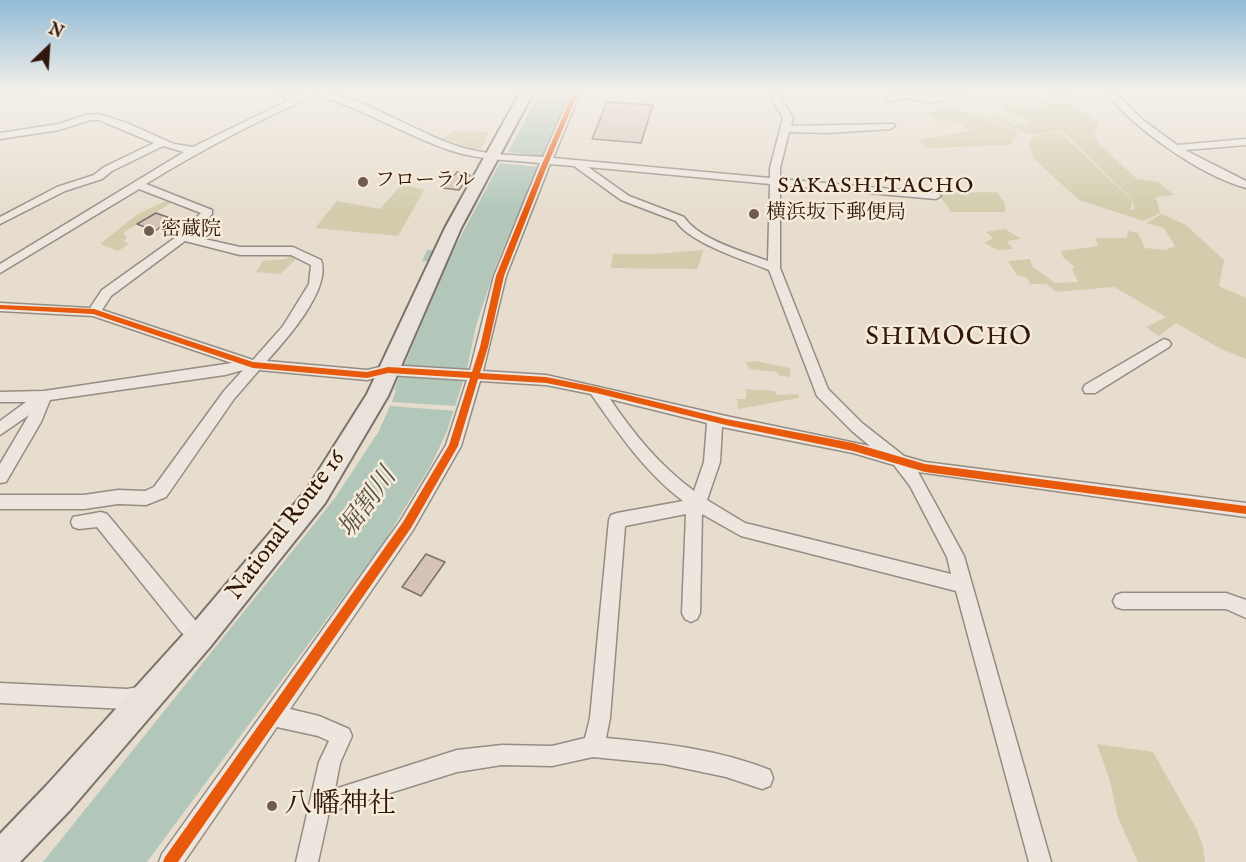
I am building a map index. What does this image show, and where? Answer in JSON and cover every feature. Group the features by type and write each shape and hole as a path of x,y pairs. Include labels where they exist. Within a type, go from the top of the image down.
{"highway":[{"name":"National Route 16","path":"0,858 58,798 200,637 316,496 395,371 440,256 497,157 509,131"},
{"name":"National Route 16","path":"12,862 58,798"}],"street":[{"path":"0,136 32,131"},
{"path":"140,131 164,142 195,150"},
{"path":"0,269 195,150 233,131"},
{"path":"411,131 446,148 497,157 936,196"},
{"path":"170,862 407,525 453,446 470,376 501,276 544,161 558,131"},
{"path":"784,131 775,168 774,268 822,392 857,427 900,461 926,496 955,556 1040,862"},
{"path":"1149,131 1173,148 1246,185"},
{"path":"0,221 61,189 98,177 164,142"},
{"path":"1173,148 1246,142"},
{"path":"578,165 625,198 680,219 683,224 712,243 774,268"},
{"path":"94,312 105,293 183,237 208,212 162,196 139,185"},
{"path":"0,502 89,502 118,497 146,498 160,492 251,365 268,353 288,329 315,284 317,263 293,251 240,250 183,237"},
{"path":"0,307 94,312 251,365 368,375 395,371 546,380 714,419 853,447 939,471 1246,510"},
{"path":"1090,389 1140,361 1164,344"},
{"path":"0,397 44,396 251,365"},
{"path":"596,390 640,451 678,487 722,519 741,529 963,585"},
{"path":"0,429 44,396"},
{"path":"0,477 34,423 44,396"},
{"path":"691,613 694,512 712,462 714,419"},
{"path":"593,747 600,718 617,520 681,509 698,501"},
{"path":"89,502 79,522 101,519 188,626 200,637"},
{"path":"1122,601 1227,601 1246,609"},
{"path":"0,693 127,699 146,696"},
{"path":"273,716 318,726 342,736 330,762 307,862"},
{"path":"321,804 456,761 502,755 552,756 593,747 664,754 726,766 762,778"}],"shaded area":[{"path":"455,131 489,132 481,148 473,149 441,138"},
{"path":"970,131 1019,132 1010,145 927,148 919,140"},
{"path":"1021,131 1054,131 1031,135"},
{"path":"1062,131 1096,131 1094,135 1098,143 1137,179 1159,182 1174,195 1156,197 1160,213 1144,221 1079,200 1035,160 1028,144 1034,136 1060,132 1132,200 1131,209 1128,210 1135,209 1132,199"},
{"path":"402,184 424,190 398,236 315,228 337,201 380,209"},
{"path":"997,192 1005,203 1005,212 951,212 938,193"},
{"path":"166,201 171,203 123,233 127,238 123,241 129,244 118,251 100,244 138,214"},
{"path":"1162,214 1186,225 1224,260 1219,286 1246,298 1246,359 1221,349 1176,323 1159,336 1146,327 1166,317 1114,287 1056,292 1046,284 1030,284 1027,278 1017,275 1008,261 1030,259 1032,266 1055,283 1078,282 1072,269 1075,267 1063,257 1061,251 1098,246 1095,238 1127,238 1128,231 1138,233 1145,248 1166,250 1175,246 1164,228 1146,223"},
{"path":"1005,229 1021,239 1007,241 1013,249 998,250 984,243 993,238 986,232"},
{"path":"704,250 697,269 611,268 613,254 655,254"},
{"path":"291,254 297,258 280,274 256,272 263,261 286,259"},
{"path":"755,361 790,368 790,377 778,375 777,372 750,369 745,362"},
{"path":"746,389 775,391 776,395 798,394 799,398 738,409 737,399 746,399"},
{"path":"1097,744 1153,752 1196,828 1203,846 1205,862 1138,862 1118,818 1110,781"}],"water":[{"name":"堀割川","path":"517,131 553,131 496,265 476,326 467,369 447,431 431,465 384,542 147,862 43,862 335,498 379,431 447,263 422,261 427,250 453,251"}],"pier":[{"path":"516,131 519,131 508,152 543,156 539,167 498,163"},
{"path":"396,390 392,402 456,406 463,392 456,411 390,406 377,435 374,435"}],"building":[{"path":"595,131 645,131 641,143 592,139"},
{"path":"457,172 470,175 459,190 443,188"},
{"name":"密蔵院","path":"156,213 173,219 155,231 137,224"},
{"path":"426,554 445,562 421,596 402,587"}],"cycle path":[{"path":"170,862 407,525 453,446 484,347 500,276 559,131"},
{"path":"0,307 94,312 253,365 367,375 388,370 546,380 726,422 853,447 925,468 1246,510"}],"place":[{"name":"フローラル","path":"363,182"},
{"name":"横浜坂下郵便局","path":"754,214"},
{"name":"密蔵院","path":"149,231"},
{"name":"八幡神社","path":"272,806"}],"district":[{"name":"SAKASHITACHO","path":"876,187"},
{"name":"SHIMOCHO","path":"949,339"}]}
